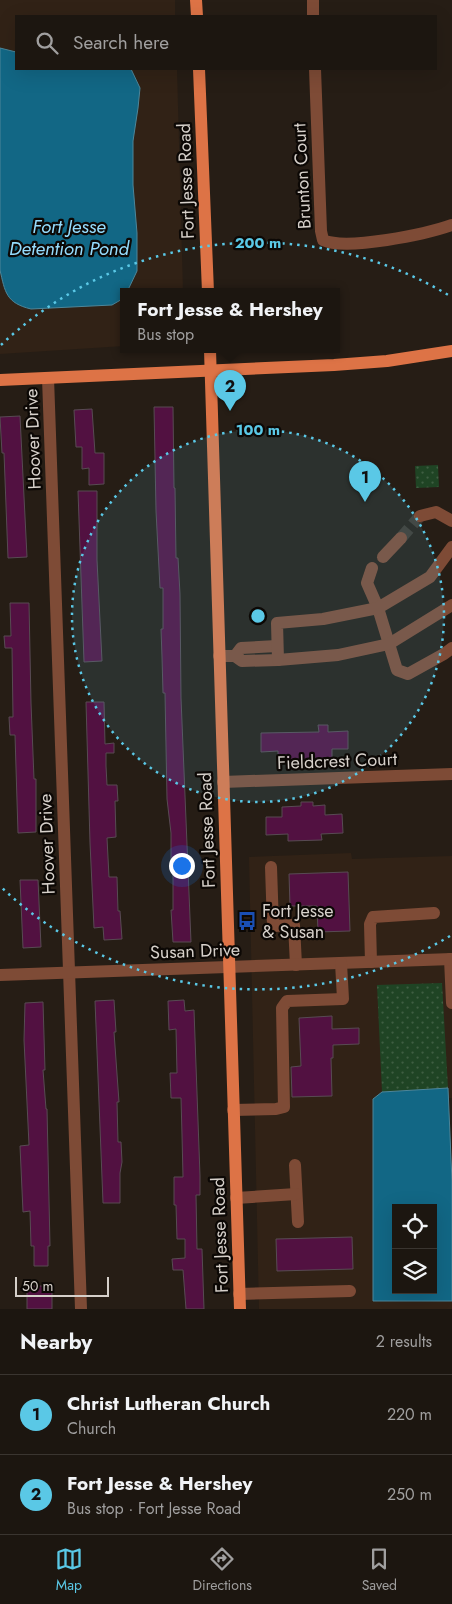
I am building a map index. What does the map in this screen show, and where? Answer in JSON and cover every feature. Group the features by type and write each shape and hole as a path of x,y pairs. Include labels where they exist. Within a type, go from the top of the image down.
{"main road":[{"path":"196,0 197,15"},
{"name":"Fort Jesse Road","path":"199,70 208,288"},
{"path":"0,380 387,361 452,351"},
{"name":"Fort Jesse Road","path":"210,353 240,1309"}],"street":[{"path":"312,0 313,15"},
{"name":"Brunton Court","path":"315,70 321,231 323,240 331,244 374,242 416,235 452,225"},
{"name":"Hoover Drive","path":"48,378 68,973 82,1309"},
{"path":"420,516 436,512 452,521"},
{"path":"383,557 401,538"},
{"path":"278,660 277,623 323,619 378,608 430,577 452,547"},
{"path":"372,568 367,582 378,608 397,670 408,674 452,648"},
{"path":"219,656 234,656 242,661 278,660 338,655 389,644 452,605"},
{"path":"234,656 241,648 277,646"},
{"name":"Fieldcrest Court","path":"223,782 452,774"},
{"path":"271,867 273,926 294,925 296,965"},
{"path":"371,962 370,924 373,917 434,912"},
{"path":"451,959 452,1003"},
{"name":"Susan Drive","path":"0,975 451,959"},
{"path":"233,1110 276,1110 284,1107 282,1008 287,1001 343,999 341,963"},
{"path":"295,1165 298,1222"},
{"path":"236,1198 296,1194"},
{"path":"239,1294 350,1291"}],"shaded area":[{"name":"Fort Jesse Detention Pond","path":"0,0 175,0 175,15 15,15 15,70 177,70 183,288 120,288 120,346 0,354"},
{"path":"351,853 352,859 452,856 452,1098 449,1098 452,1166 452,1309 259,1309 249,857"}],"green space":[{"path":"438,465 439,487 416,488 415,466"},
{"path":"442,983 448,1088 382,1092 377,985"}],"water":[{"name":"Fort Jesse Detention Pond","path":"0,48 15,52 15,70 131,70 140,88 133,141 137,271 129,288 120,288 120,300 112,305 31,309 23,307 8,296 3,285 0,270"},
{"path":"448,1088 452,1182 452,1301 373,1301 373,1099 382,1092"}],"building":[{"path":"154,407 173,407 176,558 178,558 180,594 181,698 191,942 173,942 171,910 173,910 173,868 171,868 171,833 167,799 165,693 163,693 161,629 163,629 163,588 160,588 156,511"},
{"path":"92,409 95,453 104,453 104,484 89,485 89,468 82,469 82,447 76,447 74,410"},
{"path":"20,416 27,557 8,558 4,453 2,453 0,417"},
{"path":"78,491 97,491 97,560 102,661 84,662"},
{"path":"10,603 29,603 34,779 36,779 36,832 18,833 15,735 10,735 9,717 13,717 12,648 5,648 4,636 11,636"},
{"path":"86,702 104,702 105,744 114,743 114,753 106,753 106,766 107,785 117,785 118,801 115,801 116,837 107,838 109,877 117,877 118,911 120,911 122,939 104,940 103,927 94,928"},
{"path":"318,725 328,725 328,732 348,731 348,749 332,749 332,759 292,761 278,761 278,751 261,752 261,733 319,732"},
{"path":"301,802 313,802 313,806 325,805 325,815 342,814 343,833 321,834 322,840 288,841 288,834 266,835 266,817 282,817 282,807 301,806"},
{"path":"348,872 350,931 318,932 317,906 290,906 289,874"},
{"path":"20,880 38,880 41,947 23,948"},
{"path":"114,1000 116,1032 114,1032 119,1102 117,1102 118,1142 121,1142 122,1162 120,1203 103,1203 95,1001"},
{"path":"184,1000 185,1011 194,1010 200,1176 200,1195 196,1195 197,1249 202,1249 204,1309 186,1309 183,1270 173,1270 172,1259 185,1258 185,1239 177,1239 176,1205 174,1205 174,1177 183,1177 181,1098 171,1098 170,1073 177,1073 176,1029 169,1030 168,1001"},
{"path":"43,1002 45,1070 43,1070 47,1109 50,1246 48,1246 48,1266 34,1266 34,1246 31,1246 30,1211 23,1212 20,1146 29,1145 24,1040 25,1003"},
{"path":"332,1016 332,1029 359,1028 359,1044 333,1045 333,1058 331,1058 332,1096 292,1097 291,1067 301,1066 299,1018"},
{"path":"352,1237 353,1269 277,1271 276,1239"},
{"path":"27,1286 52,1286 52,1309 27,1309"}],"tunnel":[{"path":"401,538 420,516"}],"place":[{"name":"Fort Jesse & Hershey","path":"230,411"},
{"name":"Christ Lutheran Church","path":"365,502"},
{"name":"Fort Jesse & Susan","path":"247,921"}]}
